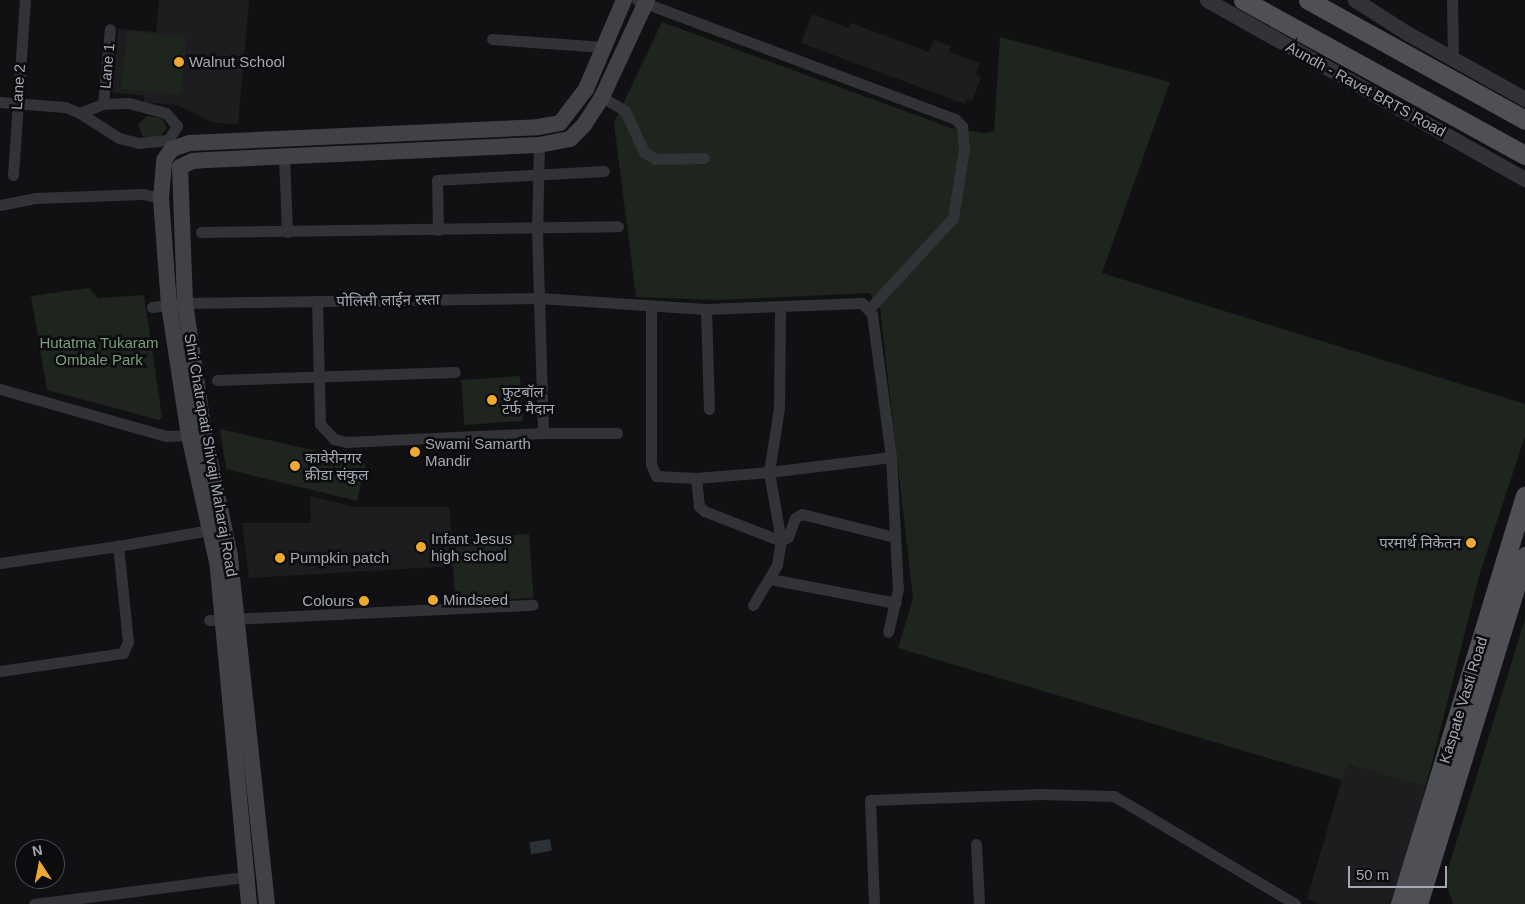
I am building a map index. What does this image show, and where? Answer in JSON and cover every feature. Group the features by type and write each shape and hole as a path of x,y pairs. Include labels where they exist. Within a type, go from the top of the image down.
{"main road":[{"path":"170,145 495,129 560,123 586,89 624,0"},
{"path":"1243,0 1525,156"},
{"path":"1308,0 1525,120"},
{"path":"183,164 200,160 539,145 570,139 584,125 602,97 643,1"},
{"path":"495,129 495,147"},
{"name":"Shri Chatrapati Shivaji Maharaj Road","path":"170,145 164,160 161,198 210,530 217,562 215,619 249,904"},
{"name":"Shri Chatrapati Shivaji Maharaj Road","path":"177,304 179,185 183,164"},
{"name":"Shri Chatrapati Shivaji Maharaj Road","path":"197,434 221,503 238,618 267,904"},
{"name":"Kaspate Vasti Road","path":"1400,904 1525,496"},
{"name":"Kaspate Vasti Road","path":"1418,904 1525,556"}],"street":[{"name":"Lane 2","path":"13,175 25,0"},
{"name":"Aundh - Ravet BRTS Road","path":"1207,0 1525,179"},
{"path":"1355,0 1370,3 1408,34 1525,99"},
{"path":"1452,0 1453,58"},
{"path":"643,1 955,119 962,126 964,148 953,218 870,308 891,457 898,589 888,632"},
{"name":"Lane 1","path":"103,104 110,29"},
{"path":"492,39 604,46"},
{"path":"602,97 625,111 644,152 655,160 704,158"},
{"path":"0,102 64,107 80,113 110,133 132,142 170,145"},
{"path":"80,113 103,104 128,103 166,113 177,126 170,145"},
{"path":"170,145 183,164"},
{"path":"539,145 537,230 543,432"},
{"path":"284,156 287,232"},
{"path":"438,230 437,180 604,171"},
{"path":"0,206 36,198 143,194 161,198"},
{"path":"202,232 537,230 618,226"},
{"name":"पोलिसी लाईन रस्ता","path":"152,307 177,304 540,298 623,306 706,310 780,308 846,303 862,303 870,308"},
{"path":"317,301 320,424 334,440 346,442 543,432 618,433"},
{"path":"650,307 652,471 661,478 696,478 769,472 891,457"},
{"path":"753,606 770,580 777,565 781,541 769,472 779,408 780,308"},
{"path":"706,310 709,410"},
{"path":"217,380 455,372"},
{"path":"0,389 166,436 197,434"},
{"path":"696,478 699,506 704,511 781,541 788,538 795,518 802,514 894,537"},
{"path":"0,563 118,546 210,530"},
{"path":"0,670 123,653 128,642 118,546"},
{"path":"770,580 896,603"},
{"path":"215,619 533,605"},
{"path":"874,904 870,800 1040,794 1114,796 1231,869 1295,904"},
{"path":"242,838 261,837"},
{"path":"976,844 979,904"},
{"path":"34,904 246,877"}],"shaded area":[{"name":"Walnut School","path":"159,0 249,0 238,125 212,122 177,105 144,102 144,96 111,92 118,29 156,32"},
{"path":"812,14 848,28 851,23 929,52 934,40 951,46 949,52 980,63 976,73 981,78 972,101 967,99 965,104 801,43"},
{"name":"Infant Jesus high school","path":"310,496 355,507 449,507 452,538 529,534 533,598 456,602 453,566 249,578 242,523 311,523"},
{"path":"1346,765 1426,786 1392,904 1321,904 1307,899"},
{"path":"550,839 552,851 531,854 529,842"}],"green space":[{"path":"662,22 951,128 985,133 994,131 1000,37 1170,82 1102,273 1525,404 1525,436 1480,573 1426,786 1347,765 1342,780 898,648 913,598 880,309 870,293 719,300 636,297 614,123"},
{"path":"127,31 187,37 181,95 121,89"},
{"path":"147,116 162,118 167,128 159,138 143,137 138,125"},
{"name":"Hutatma Tukaram Ombale Park","path":"89,288 98,298 144,295 162,417 159,420 47,390 31,296"},
{"name":"फुटबॉल टर्फ मैदान","path":"520,376 523,421 464,425 461,380"},
{"name":"कावेरीनगर क्रीडा संकुल","path":"220,429 366,462 357,501 226,469"},
{"path":"529,534 533,598 456,603 451,539"},
{"path":"1525,619 1525,904 1453,904 1445,879"}],"place":[{"name":"Walnut School","path":"179,62"},
{"name":"फुटबॉल टर्फ मैदान","path":"492,400"},
{"name":"Swami Samarth Mandir","path":"415,452"},
{"name":"कावेरीनगर क्रीडा संकुल","path":"295,466"},
{"name":"परमार्थ निकेतन","path":"1471,543"},
{"name":"Infant Jesus high school","path":"421,547"},
{"name":"Pumpkin patch","path":"280,558"},
{"name":"Mindseed","path":"433,600"},
{"name":"Colours","path":"364,601"}]}
